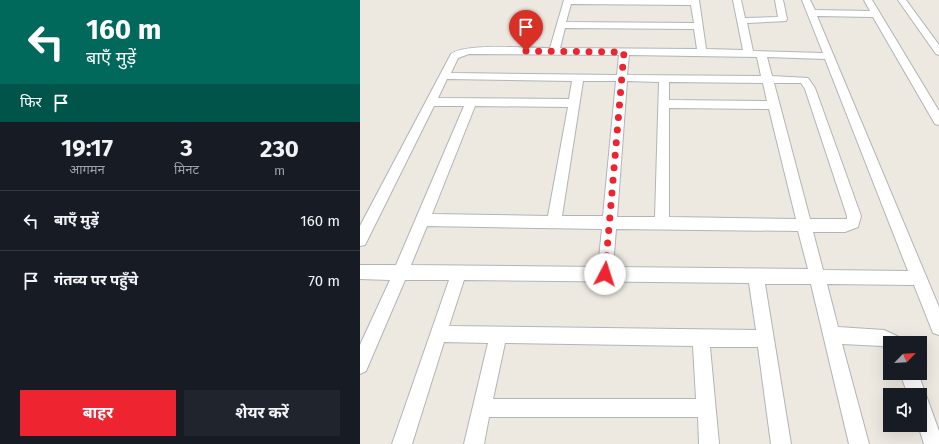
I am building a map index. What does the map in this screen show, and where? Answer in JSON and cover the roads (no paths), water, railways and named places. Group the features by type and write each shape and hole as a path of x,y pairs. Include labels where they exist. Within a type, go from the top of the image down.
{"street":[{"path":"736,0 741,21 767,79 859,444"},
{"path":"741,21 783,19 779,0"},
{"path":"806,0 939,327"},
{"path":"868,0 939,120"},
{"path":"902,0 939,52"},
{"path":"554,51 568,1 695,1 702,52"},
{"path":"811,13 876,14"},
{"path":"561,25 698,26"},
{"path":"360,240 432,102 454,56 463,52 702,52 829,56"},
{"path":"605,274 624,52"},
{"path":"423,220 609,224 804,224 845,226 853,223 854,216 808,83 804,80 445,76"},
{"path":"554,222 578,77"},
{"path":"662,224 664,78"},
{"path":"928,101 939,101"},
{"path":"432,102 574,104"},
{"path":"360,365 402,272 470,102"},
{"path":"664,104 774,105"},
{"path":"360,272 756,275 919,278"},
{"path":"402,444 459,272"},
{"path":"756,275 781,444"},
{"path":"439,334 766,339"},
{"path":"832,334 883,338"},
{"path":"474,444 498,335"},
{"path":"701,338 709,444"},
{"path":"482,408 706,408"},
{"path":"927,424 934,444"}]}
